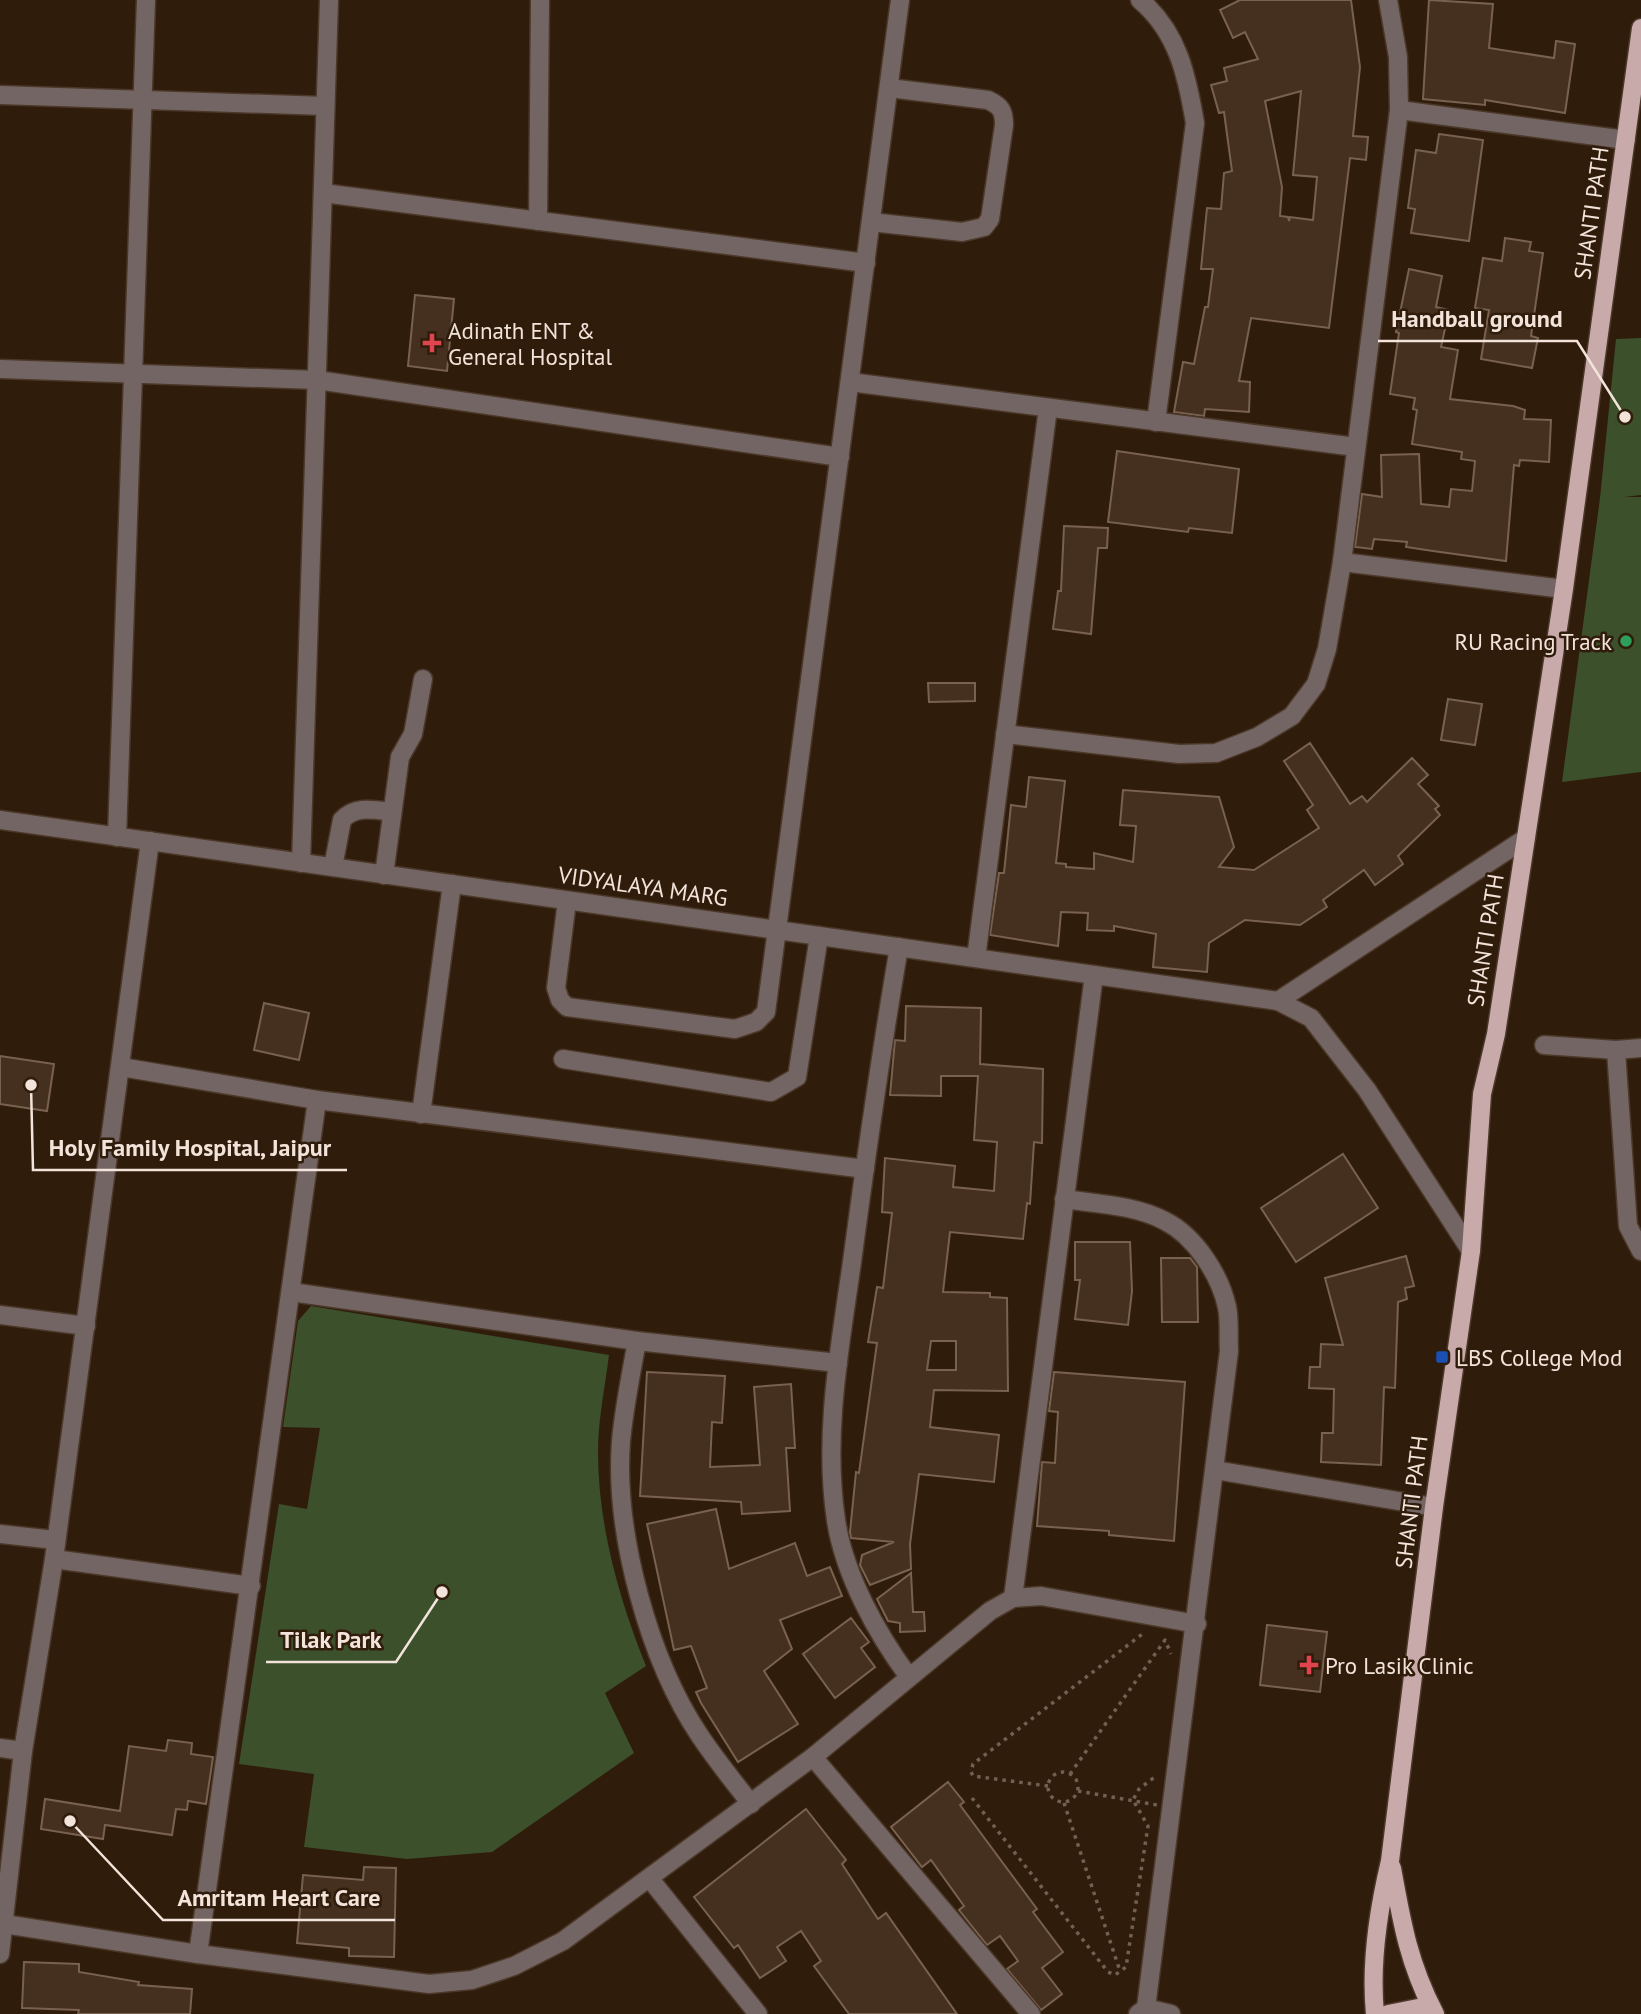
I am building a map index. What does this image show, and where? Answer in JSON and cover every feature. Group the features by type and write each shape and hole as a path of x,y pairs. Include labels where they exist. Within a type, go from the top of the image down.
{"main road":[{"name":"SHANTI PATH","path":"1390,1861 1434,1507 1471,1251 1482,1094 1496,1034 1564,589 1641,28"},
{"path":"1375,2014 1373,1991 1380,1904 1390,1861"},
{"path":"1390,1861 1415,1977 1435,2014"},
{"path":"1388,2014 1418,2008 1430,2014"}],"street":[{"path":"117,837 146,0"},
{"path":"301,863 329,0"},
{"path":"538,221 540,0"},
{"path":"567,901 556,988 559,1000 567,1007 735,1029 756,1022 766,1012 779,930 900,0"},
{"path":"1140,0 1155,13 1177,46 1188,84 1195,124 1156,422"},
{"path":"1005,734 1179,754 1216,753 1257,737 1292,716 1316,684 1327,649 1342,562 1399,110 1398,57 1388,0"},
{"path":"871,222 962,232 984,227 990,219 1004,125 1004,113 998,105 988,100 889,88"},
{"path":"0,95 326,106"},
{"path":"1399,110 1626,140"},
{"path":"323,193 866,263"},
{"path":"0,369 317,380 840,457"},
{"path":"850,382 1356,447"},
{"path":"976,958 1048,408"},
{"path":"1342,562 1564,589"},
{"path":"384,875 400,757 413,734 423,679"},
{"path":"333,867 342,820 346,816 361,809 392,812"},
{"name":"VIDYALAYA MARG","path":"0,820 1279,1001 1311,1018 1367,1090 1471,1251"},
{"path":"1279,1001 1526,838"},
{"path":"0,1954 23,1751 54,1559 150,841"},
{"path":"421,1114 452,884"},
{"path":"563,1059 771,1092 786,1085 797,1077 819,936"},
{"path":"899,947 864,1169 838,1363 830,1460 836,1523 860,1594 883,1641 909,1677"},
{"path":"1013,1598 1094,975"},
{"path":"1544,1045 1616,1050 1641,1048"},
{"path":"1616,1050 1628,1226 1641,1251"},
{"path":"121,1067 317,1100 864,1169"},
{"path":"198,1954 317,1100"},
{"path":"1064,1199 1136,1210 1166,1221 1194,1244 1216,1276 1227,1308 1229,1351 1197,1623 1142,2011 1171,2014"},
{"path":"291,1292 636,1341 838,1363"},
{"path":"0,1315 86,1326"},
{"path":"636,1341 621,1442 622,1500 632,1561 648,1620 672,1685 699,1735 751,1804"},
{"path":"1215,1470 1434,1507"},
{"path":"0,1534 55,1541"},
{"path":"54,1559 251,1586"},
{"path":"4,1924 198,1954 429,1983 472,1980 514,1966 564,1941 813,1757 990,1611 1013,1598 1041,1596 1197,1623"},
{"path":"0,1748 23,1751"},
{"path":"813,1757 1031,2014"},
{"path":"650,1879 758,2014"}],"path":[{"path":"1048,1786 973,1776 971,1772 973,1764 1147,1630 1165,1640 1172,1650 1170,1663"},
{"path":"1070,1774 1165,1640"},
{"path":"1133,1800 1139,1789 1156,1779 1157,1766"},
{"path":"1056,1774 1070,1774 1077,1781 1078,1791 1073,1799 1064,1802 1055,1800 1048,1786 1056,1774"},
{"path":"1078,1791 1172,1808"},
{"path":"972,1798 1108,1972 1115,1975 1126,1967 1148,1826 1133,1800"},
{"path":"1064,1802 1120,1971"}],"green space":[{"path":"1641,338 1641,495 1624,497 1641,497 1641,772 1562,782 1600,498 1616,339"},
{"path":"311,1306 609,1355 598,1440 602,1507 619,1588 646,1666 605,1693 634,1753 492,1852 407,1859 304,1847 314,1774 239,1764 279,1504 307,1509 320,1428 283,1427 298,1321"}],"building":[{"path":"1240,0 1351,0 1360,67 1353,136 1368,137 1366,160 1350,158 1329,328 1251,318 1239,381 1250,382 1249,412 1205,409 1204,416 1174,412 1183,362 1194,364 1205,307 1208,307 1213,269 1201,269 1207,208 1221,209 1224,173 1232,171 1224,112 1219,113 1211,85 1227,81 1224,68 1258,59 1245,32 1233,38 1220,10","holes":["1301,91 1293,175 1317,177 1313,220 1290,217 1289,221 1288,217 1280,216 1282,187 1265,101"]},
{"path":"1429,0 1493,4 1489,48 1554,58 1556,41 1575,44 1565,113 1485,100 1485,105 1423,99"},
{"path":"1439,134 1483,140 1469,241 1411,233 1415,209 1408,208 1416,150 1436,153"},
{"path":"1505,238 1531,242 1529,251 1543,253 1531,336 1538,338 1532,368 1481,359 1489,310 1475,308 1483,258 1502,261"},
{"path":"1409,269 1442,276 1436,307 1449,310 1441,347 1458,350 1450,399 1513,406 1525,410 1524,419 1551,420 1549,462 1520,460 1519,466 1514,465 1506,561 1406,547 1407,542 1374,539 1372,549 1355,547 1362,494 1382,497 1381,455 1419,454 1421,504 1449,507 1451,489 1472,491 1475,461 1461,459 1462,452 1412,444 1417,410 1413,409 1415,398 1390,394 1399,333 1396,332"},
{"path":"415,295 454,299 447,371 408,366"},
{"path":"1117,451 1239,469 1232,533 1189,528 1188,532 1108,522"},
{"path":"1064,526 1108,528 1107,548 1098,548 1091,634 1053,629 1058,591 1061,591"},
{"path":"928,683 975,683 975,701 929,702"},
{"path":"1448,699 1482,704 1475,745 1441,740"},
{"path":"1310,743 1350,804 1362,796 1367,802 1412,758 1428,775 1418,784 1439,806 1435,809 1440,815 1398,856 1403,864 1375,885 1364,870 1323,900 1327,907 1300,925 1245,920 1209,943 1207,972 1153,967 1156,934 1114,926 1114,931 1087,930 1088,913 1061,912 1058,946 990,935 999,873 1004,873 1011,805 1026,807 1029,777 1065,781 1056,863 1066,864 1066,867 1094,869 1094,853 1133,862 1136,826 1120,825 1123,790 1219,797 1234,847 1219,867 1254,870 1319,828 1307,810 1313,805 1284,761"},
{"path":"264,1003 309,1013 299,1060 254,1050"},
{"path":"906,1006 981,1008 980,1064 1043,1069 1042,1143 1034,1142 1030,1204 1027,1203 1023,1239 950,1232 943,1292 990,1293 990,1297 1007,1298 1008,1391 934,1390 930,1427 999,1435 994,1482 919,1474 910,1544 911,1569 870,1585 860,1565 862,1555 894,1542 851,1538 850,1532 856,1472 859,1473 877,1343 868,1342 877,1287 883,1288 892,1213 882,1212 885,1158 955,1166 953,1187 994,1191 997,1142 974,1140 978,1076 941,1076 941,1096 890,1095 895,1040 905,1041","holes":["931,1341 956,1341 956,1370 927,1370"]},
{"path":"0,1056 54,1064 47,1111 0,1104"},
{"path":"1343,1154 1378,1208 1296,1262 1261,1208"},
{"path":"1075,1242 1130,1242 1132,1291 1128,1325 1075,1319 1080,1280 1075,1280"},
{"path":"1406,1256 1414,1286 1405,1288 1407,1299 1398,1302 1395,1388 1384,1387 1381,1465 1321,1462 1322,1433 1333,1433 1334,1389 1309,1388 1310,1367 1320,1367 1321,1344 1343,1345 1325,1278"},
{"path":"1161,1258 1190,1258 1197,1267 1198,1322 1162,1322"},
{"path":"647,1372 725,1376 722,1423 712,1422 710,1467 760,1465 754,1387 791,1384 795,1448 786,1448 790,1511 742,1514 741,1502 640,1496"},
{"path":"1054,1372 1185,1382 1174,1541 1109,1535 1109,1531 1037,1526 1042,1462 1055,1463 1058,1412 1049,1411"},
{"path":"716,1509 729,1569 795,1543 807,1576 830,1567 842,1596 780,1620 792,1649 764,1671 798,1724 738,1762 696,1692 707,1688 691,1646 674,1650 647,1524"},
{"path":"911,1573 913,1612 924,1612 925,1631 900,1632 900,1623 888,1621 877,1599"},
{"path":"851,1618 869,1642 861,1648 875,1667 835,1698 803,1654"},
{"path":"1267,1625 1327,1632 1320,1692 1260,1685"},
{"path":"168,1740 192,1743 191,1754 213,1757 206,1804 188,1801 187,1810 176,1809 172,1835 105,1825 103,1839 41,1829 45,1799 120,1811 129,1746 166,1751"},
{"path":"948,1782 964,1802 960,1805 1037,1909 1033,1912 1063,1952 1042,1968 1062,1994 1041,2010 1007,1969 1018,1961 1000,1936 987,1945 959,1910 964,1906 931,1860 922,1867 891,1827"},
{"path":"806,1809 846,1860 842,1864 878,1919 886,1913 957,2014 849,2014 814,1966 821,1961 801,1931 777,1947 786,1961 760,1978 738,1945 734,1948 694,1897"},
{"path":"364,1867 396,1868 394,1957 349,1956 349,1948 297,1943 303,1875 363,1880"},
{"path":"24,1962 79,1964 79,1972 139,1982 138,1985 192,1989 190,2014 78,2014 79,2010 22,2008"}],"place":[{"name":"Adinath ENT & General Hospital","path":"432,343"},
{"name":"Handball ground","path":"1625,417"},
{"name":"RU Racing Track","path":"1626,641"},
{"name":"Holy Family Hospital, Jaipur","path":"31,1085"},
{"name":"LBS College Mod","path":"1442,1357"},
{"name":"Tilak Park","path":"442,1592"},
{"name":"Pro Lasik Clinic","path":"1309,1665"},
{"name":"Amritam Heart Care","path":"70,1821"}]}
